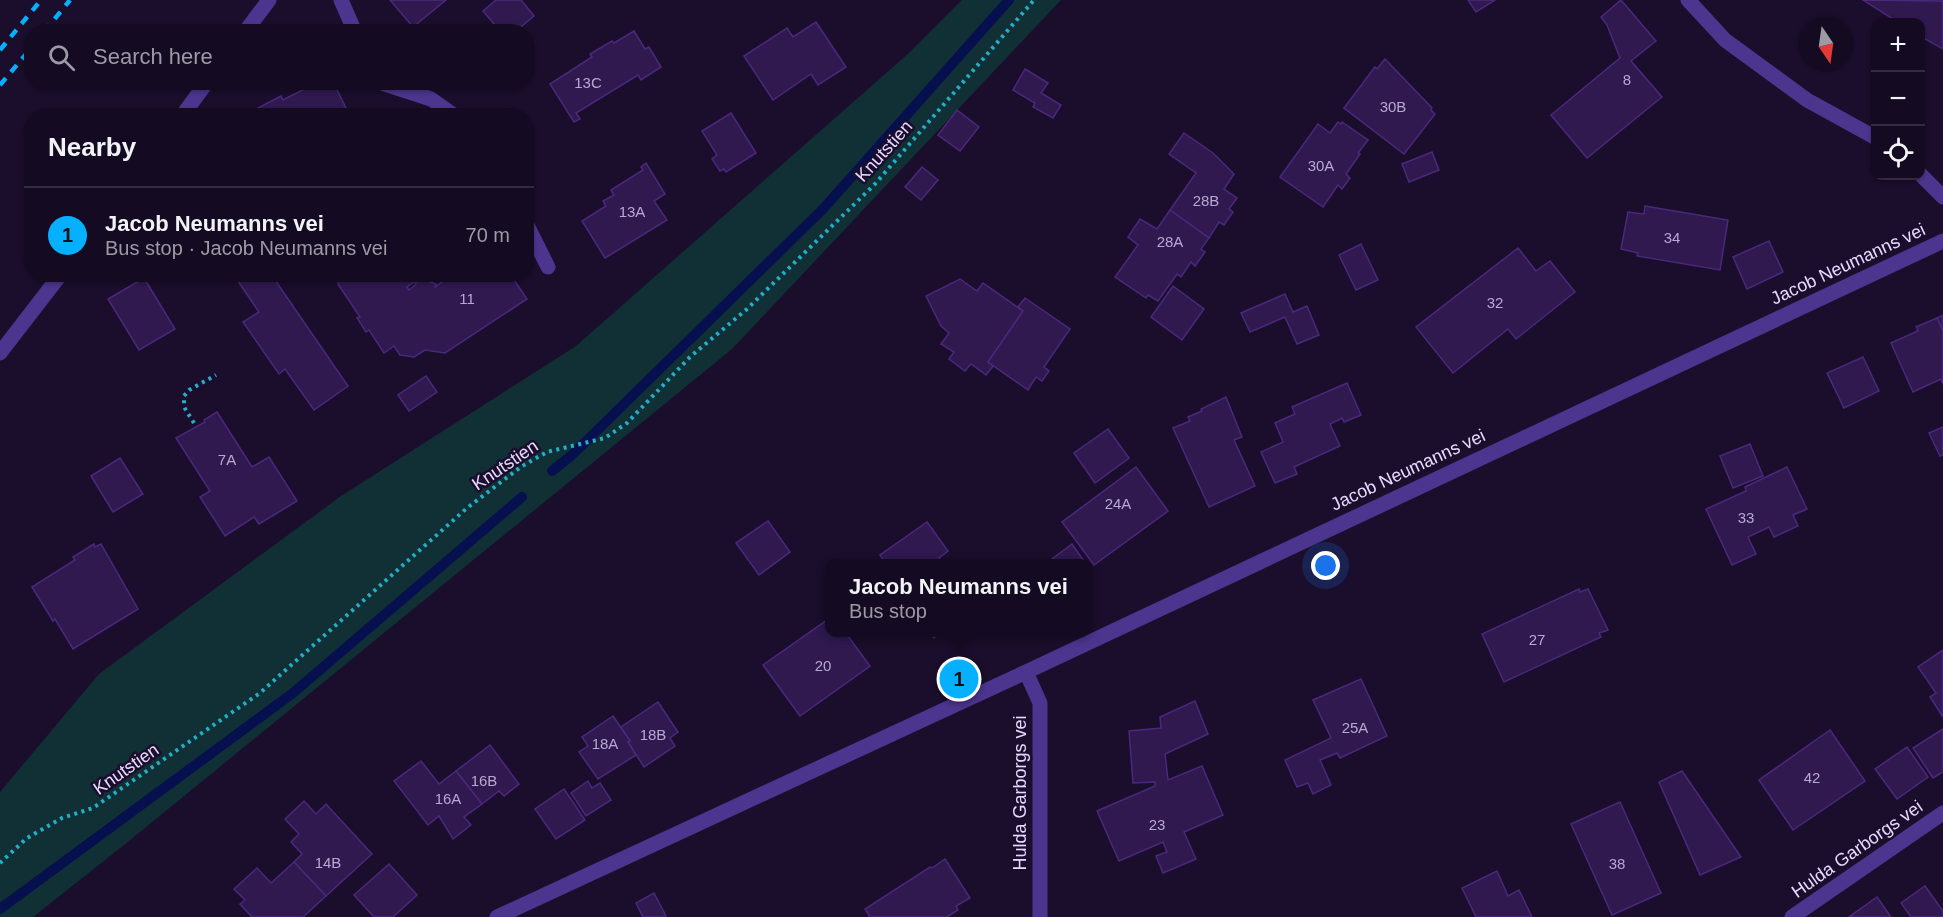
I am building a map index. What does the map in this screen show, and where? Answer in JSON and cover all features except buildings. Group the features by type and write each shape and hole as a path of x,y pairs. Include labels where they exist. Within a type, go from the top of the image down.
{"street":[{"path":"252,24 269,0"},
{"path":"341,0 352,24"},
{"path":"1688,0 1725,40 1807,100 1871,136"},
{"path":"188,108 201,90"},
{"path":"403,90 430,99 443,108"},
{"path":"1925,179 1943,197"},
{"path":"534,239 548,267"},
{"name":"Jacob Neumanns vei","path":"497,917 1026,672 1943,241"},
{"path":"0,353 55,282"},
{"name":"Hulda Garborgs vei","path":"1026,672 1040,703 1040,917"},
{"name":"Hulda Garborgs vei","path":"1792,917 1943,813"}],"path":[{"name":"Knutstien","path":"0,863 27,838 62,818 93,807 260,693 467,508 522,466 547,452 605,438 627,423 690,357 747,309 874,184 1034,0"},
{"path":"194,423 184,407 184,396 189,390 216,375"}],"green space":[{"path":"962,0 1061,0 732,349 33,917 0,917 0,792 99,674 341,496 576,346 909,53"}],"waterway":[{"path":"552,471 572,455 823,209 1009,0"},
{"path":"0,909 293,693 522,497"}],"railway":[{"path":"0,50 41,0"},
{"path":"50,24 70,0"},
{"path":"0,85 24,56"}],"place":[{"name":"Jacob Neumanns vei","path":"959,679"}]}
